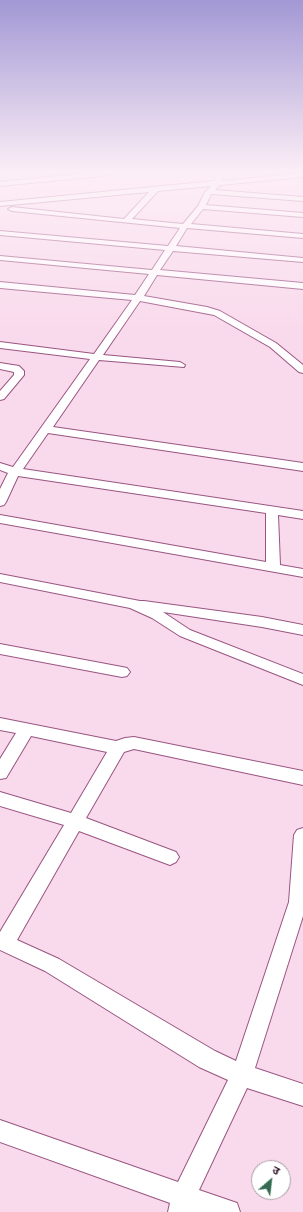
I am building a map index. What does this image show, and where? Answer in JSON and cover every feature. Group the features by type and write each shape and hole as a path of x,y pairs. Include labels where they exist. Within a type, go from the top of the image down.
{"street":[{"path":"1,498 16,472 138,298 183,230"},
{"path":"227,230 303,236"},
{"path":"0,233 303,260"},
{"path":"0,258 303,286"},
{"path":"0,285 138,298 193,306 217,313 273,345 303,370"},
{"path":"0,345 96,357 180,365"},
{"path":"0,366 15,368 19,371 19,375 0,397"},
{"path":"46,429 303,467"},
{"path":"0,466 16,472 303,515"},
{"path":"272,510 273,568"},
{"path":"0,519 303,573"},
{"path":"0,578 134,604 262,622 303,630"},
{"path":"134,604 157,615 185,633 303,680"},
{"path":"0,649 122,672"},
{"path":"0,724 118,748"},
{"path":"0,773 26,730"},
{"path":"303,778 134,743 125,744 118,748 76,822 3,942 52,965 207,1059 242,1075 303,1095"},
{"path":"0,799 76,822 170,856"},
{"path":"182,1204 242,1075 298,902 303,835"},
{"path":"0,1130 182,1204 228,1212"}]}
